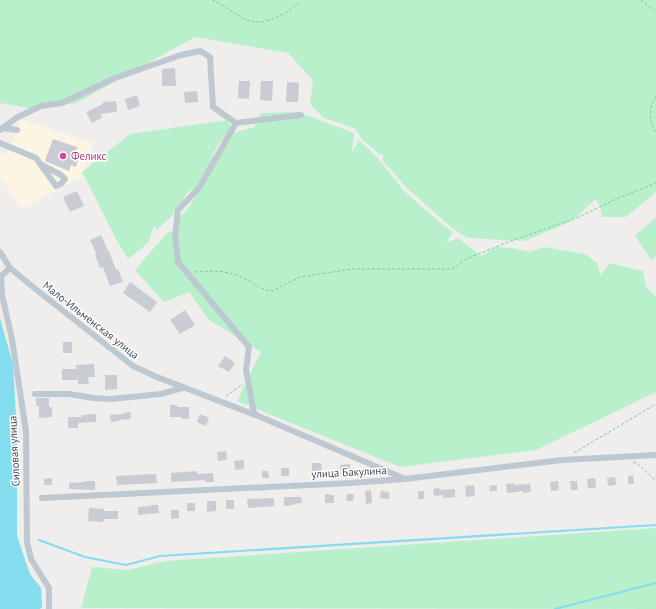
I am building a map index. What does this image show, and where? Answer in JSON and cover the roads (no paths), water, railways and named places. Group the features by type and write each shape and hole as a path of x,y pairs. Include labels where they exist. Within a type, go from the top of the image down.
{"street":[{"path":"1,129 16,118 41,106 62,103 115,78 181,55 200,51 210,58 213,107 236,123 301,115"},
{"path":"236,123 199,188 178,210 174,236 178,262 249,347 246,370 254,413 258,416"},
{"path":"1,129 17,130"},
{"path":"0,143 36,158 42,166"},
{"name":"Мало-Ильменская улица","path":"0,252 10,268 134,366 182,388 258,416 405,479"},
{"name":"Силовая улица","path":"10,268 1,276 2,295 12,339 26,431 27,542 31,560 49,588 49,609"},
{"path":"35,394 69,394 110,399 161,394 182,388"},
{"name":"улица Бакулина","path":"42,498 351,483 405,479 562,460 656,455"}],"water":[{"path":"0,318 13,364 17,433 17,536 30,574 41,588 42,606 40,609 0,609"}],"waterway":[{"path":"39,540 85,557 126,565 160,556 656,525"},
{"path":"555,609 656,583"}],"place":[{"name":"Феликс","path":"63,156"}]}
